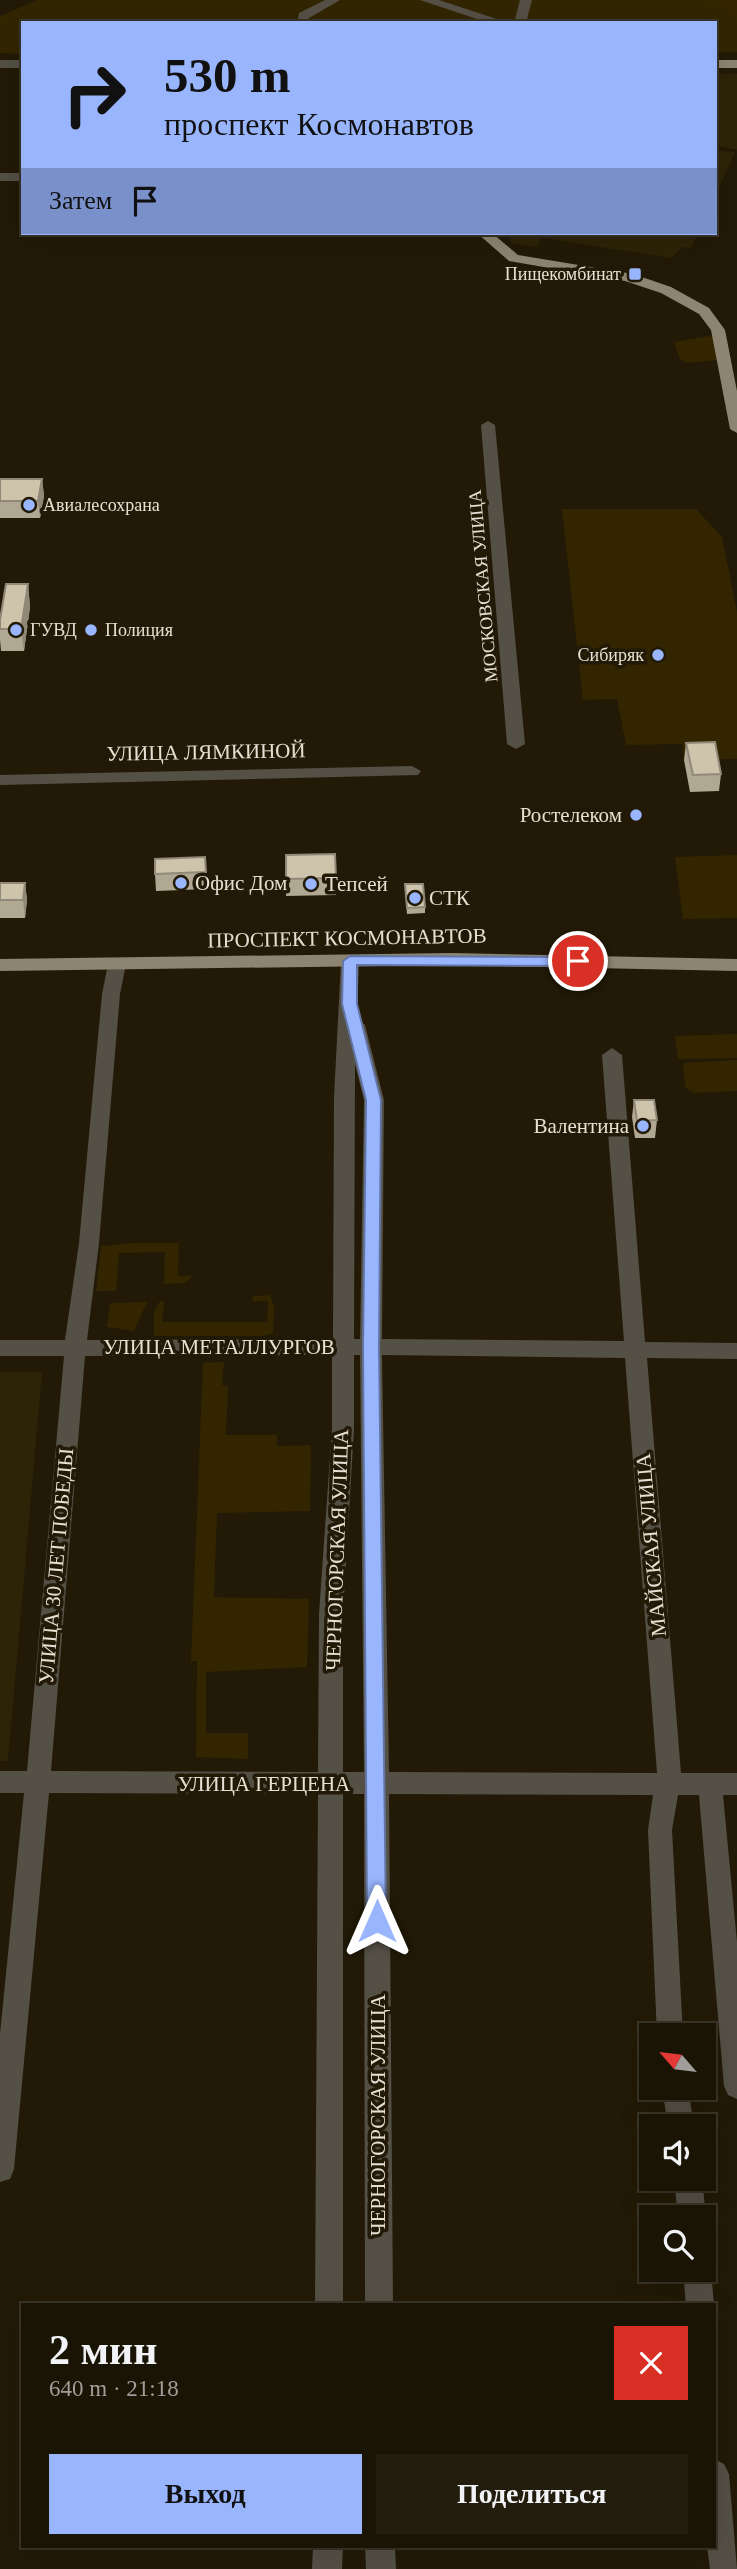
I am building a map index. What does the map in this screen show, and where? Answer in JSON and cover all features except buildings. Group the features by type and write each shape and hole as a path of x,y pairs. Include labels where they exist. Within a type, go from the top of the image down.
{"main road":[{"path":"717,64 737,64"},
{"path":"486,235 514,258 628,277 666,290 704,311 718,330 736,424"},
{"name":"ПРОСПЕКТ КОСМОНАВТОВ","path":"0,965 513,960 737,965"}],"street":[{"path":"303,21 303,16 334,0"},
{"path":"426,0 496,21"},
{"path":"521,21 526,0"},
{"path":"0,64 21,64"},
{"path":"0,177 21,177"},
{"name":"МОСКОВСКАЯ УЛИЦА","path":"488,425 516,744"},
{"name":"УЛИЦА ЛЯМКИНОЙ","path":"0,780 412,771"},
{"name":"ЧЕРНОГОРСКАЯ УЛИЦА","path":"329,2303 333,1784 331,1614 343,1428 344,1097 350,961"},
{"name":"УЛИЦА 30 ЛЕТ ПОБЕДЫ","path":"0,2169 38,1782 75,1348 89,1243 111,994 117,964"},
{"name":"ЧЕРНОГОРСКАЯ УЛИЦА","path":"349,1004 374,1100 371,1347 379,2303"},
{"name":"МАЙСКАЯ УЛИЦА","path":"612,1055 642,1350 668,1784 660,1830 669,2023"},
{"name":"УЛИЦА МЕТАЛЛУРГОВ","path":"0,1348 371,1347 737,1351"},
{"name":"УЛИЦА ГЕРЦЕНА","path":"0,1782 737,1784"},
{"path":"710,1784 737,2085"},
{"path":"698,2282 700,2303"},
{"path":"716,2491 725,2569"},
{"path":"327,2569 328,2548"},
{"path":"380,2548 381,2569"}],"shaded area":[{"path":"38,0 737,0 737,52 717,52 717,21 21,21 21,54 0,53 0,16"},
{"path":"717,74 737,74 737,150 717,146"},
{"path":"717,150 735,152 717,193"},
{"path":"507,235 697,235 691,248 682,247 672,258 542,238 537,247 512,243"},
{"path":"710,336 714,338 717,360 687,363 680,359 674,342"},
{"name":"Сибиряк","path":"562,509 696,509 722,537 737,612 737,759 684,760 682,744 626,745 617,699 583,700"},
{"path":"737,855 737,918 683,919 675,857"},
{"path":"737,1034 737,1058 678,1059 675,1036"},
{"path":"737,1060 737,1091 693,1093 685,1087 683,1063"},
{"path":"179,1243 178,1276 193,1276 185,1283 164,1284 165,1252 119,1253 116,1291 96,1291 101,1246"},
{"path":"270,1295 274,1306 273,1333 262,1336 154,1336 154,1312 160,1301 164,1301 162,1322 267,1322 268,1301 252,1301 253,1296"},
{"path":"147,1302 134,1331 107,1327 110,1303"},
{"path":"224,1362 222,1385 228,1386 226,1435 277,1435 277,1446 311,1445 310,1511 217,1513 214,1597 309,1599 307,1667 206,1672 206,1733 248,1733 248,1759 196,1757 197,1661 191,1661 203,1363"},
{"path":"0,1372 42,1372 8,1761 0,1761"}],"place":[{"name":"Пищекомбинат","path":"635,274"},
{"name":"Авиалесохрана","path":"29,505"},
{"name":"ГУВД","path":"16,630"},
{"name":"Полиция","path":"91,630"},
{"name":"Сибиряк","path":"658,655"},
{"name":"Ростелеком","path":"636,815"},
{"name":"Офис Дом","path":"181,883"},
{"name":"Тепсей","path":"311,884"},
{"name":"СТК","path":"415,898"},
{"name":"Валентина","path":"643,1126"}],"route":[{"path":"377,1921 371,1347 374,1100 349,1004 350,961 578,961"}]}
